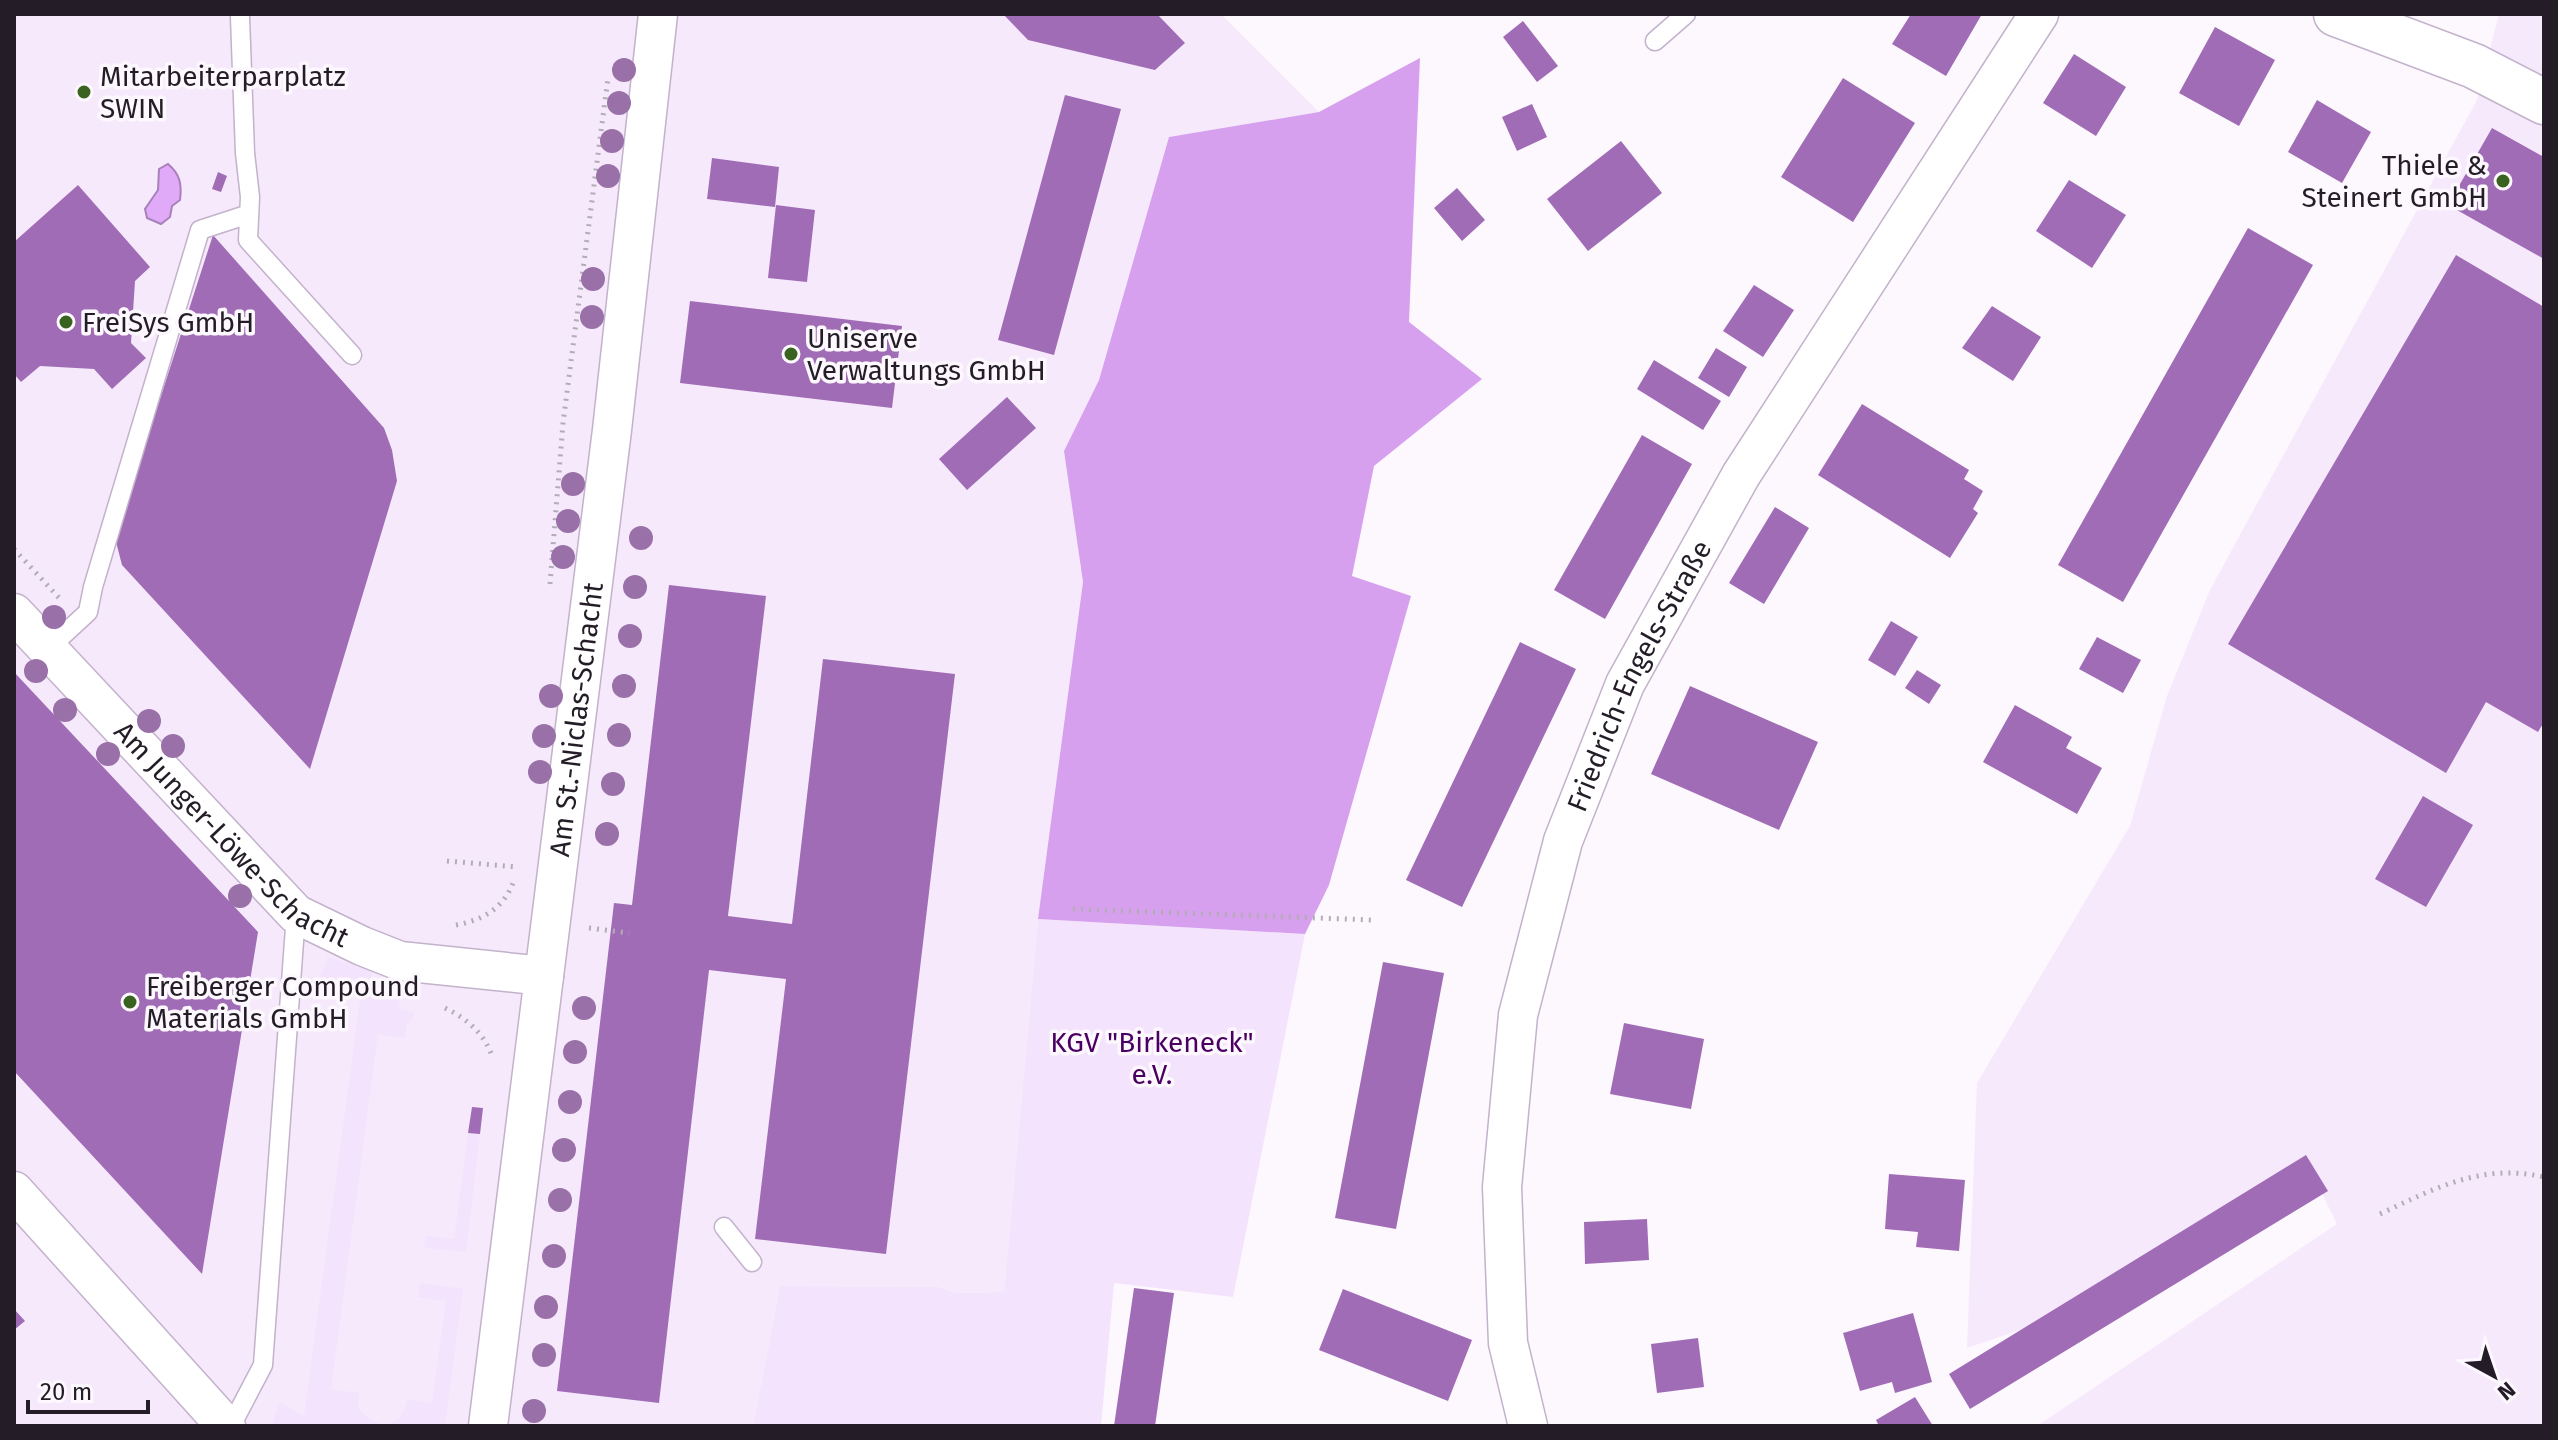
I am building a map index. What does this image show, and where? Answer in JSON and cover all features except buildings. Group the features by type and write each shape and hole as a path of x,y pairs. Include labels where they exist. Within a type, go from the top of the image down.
{"street":[{"name":"Am St.-Niclas-Schacht","path":"488,1426 612,430 658,14"},
{"name":"Friedrich-Engels-Straße","path":"1528,1426 1508,1343 1502,1187 1518,1015 1563,841 1625,684 1741,475 2039,14"},
{"path":"2336,14 2474,66 2544,102"},
{"name":"Am Junger-Löwe-Schacht","path":"14,613 296,914 400,961 544,976"},
{"path":"14,1191 228,1426"}],"lane":[{"path":"1655,41 1686,14"},
{"path":"241,15 248,240 352,355"},
{"path":"48,649 88,612 200,230 249,214"},
{"path":"228,1426 263,1365 296,914"},
{"path":"724,1227 752,1262"}],"path":[{"path":"549,595 563,423 608,77"},
{"path":"14,549 79,620"},
{"path":"421,963 427,923 458,925 476,921 493,911 508,895 520,852"},
{"path":"1073,909 1372,920"},
{"path":"440,1005 463,1016 488,1045 495,1063"},
{"path":"2380,1214 2432,1189 2468,1177 2499,1172 2544,1177"}],"shaded area":[{"path":"14,14 1221,14 1319,112 1169,137 1099,380 1064,451 1083,582 1038,919 1004,1292 957,1293 939,1287 780,1286 753,1426 14,1426"},
{"path":"2499,14 2544,14 2544,1426 2037,1426 2337,1224 2304,1157 2020,1330 1967,1348 1977,1083 2130,826 2167,696 2210,590 2477,100"},
{"path":"1420,58 1409,322 1482,379 1374,466 1352,576 1411,596 1329,885 1305,934 1038,919 1083,582 1064,451 1099,380 1169,137 1319,112"},
{"path":"168,164 179,180 180,200 172,206 170,217 161,224 147,218 145,209 158,190 159,169"}],"green space":[{"name":"KGV \"Birkeneck\" e.V.","path":"1038,919 1305,934 1233,1297 1114,1283 1101,1426 753,1426 780,1286 939,1287 957,1293 1004,1292"},
{"path":"328,957 372,971 369,993 400,999 399,1009 414,1012 413,1020 407,1024 405,1038 378,1034 331,1389 359,1393 358,1407 372,1421 380,1424 400,1418 407,1399 432,1403 446,1301 418,1297 420,1283 463,1289 445,1426 272,1426 279,1402 304,1416 363,978 311,998"},
{"path":"468,1133 480,1134 466,1252 424,1248 426,1236 454,1239"}],"place":[{"name":"Mitarbeiterparplatz SWIN","path":"84,92"},
{"name":"Thiele & Steinert GmbH","path":"2503,181"},
{"name":"FreiSys GmbH","path":"66,322"},
{"name":"Uniserve Verwaltungs GmbH","path":"791,354"},
{"name":"Freiberger Compound Materials GmbH","path":"130,1002"}]}
